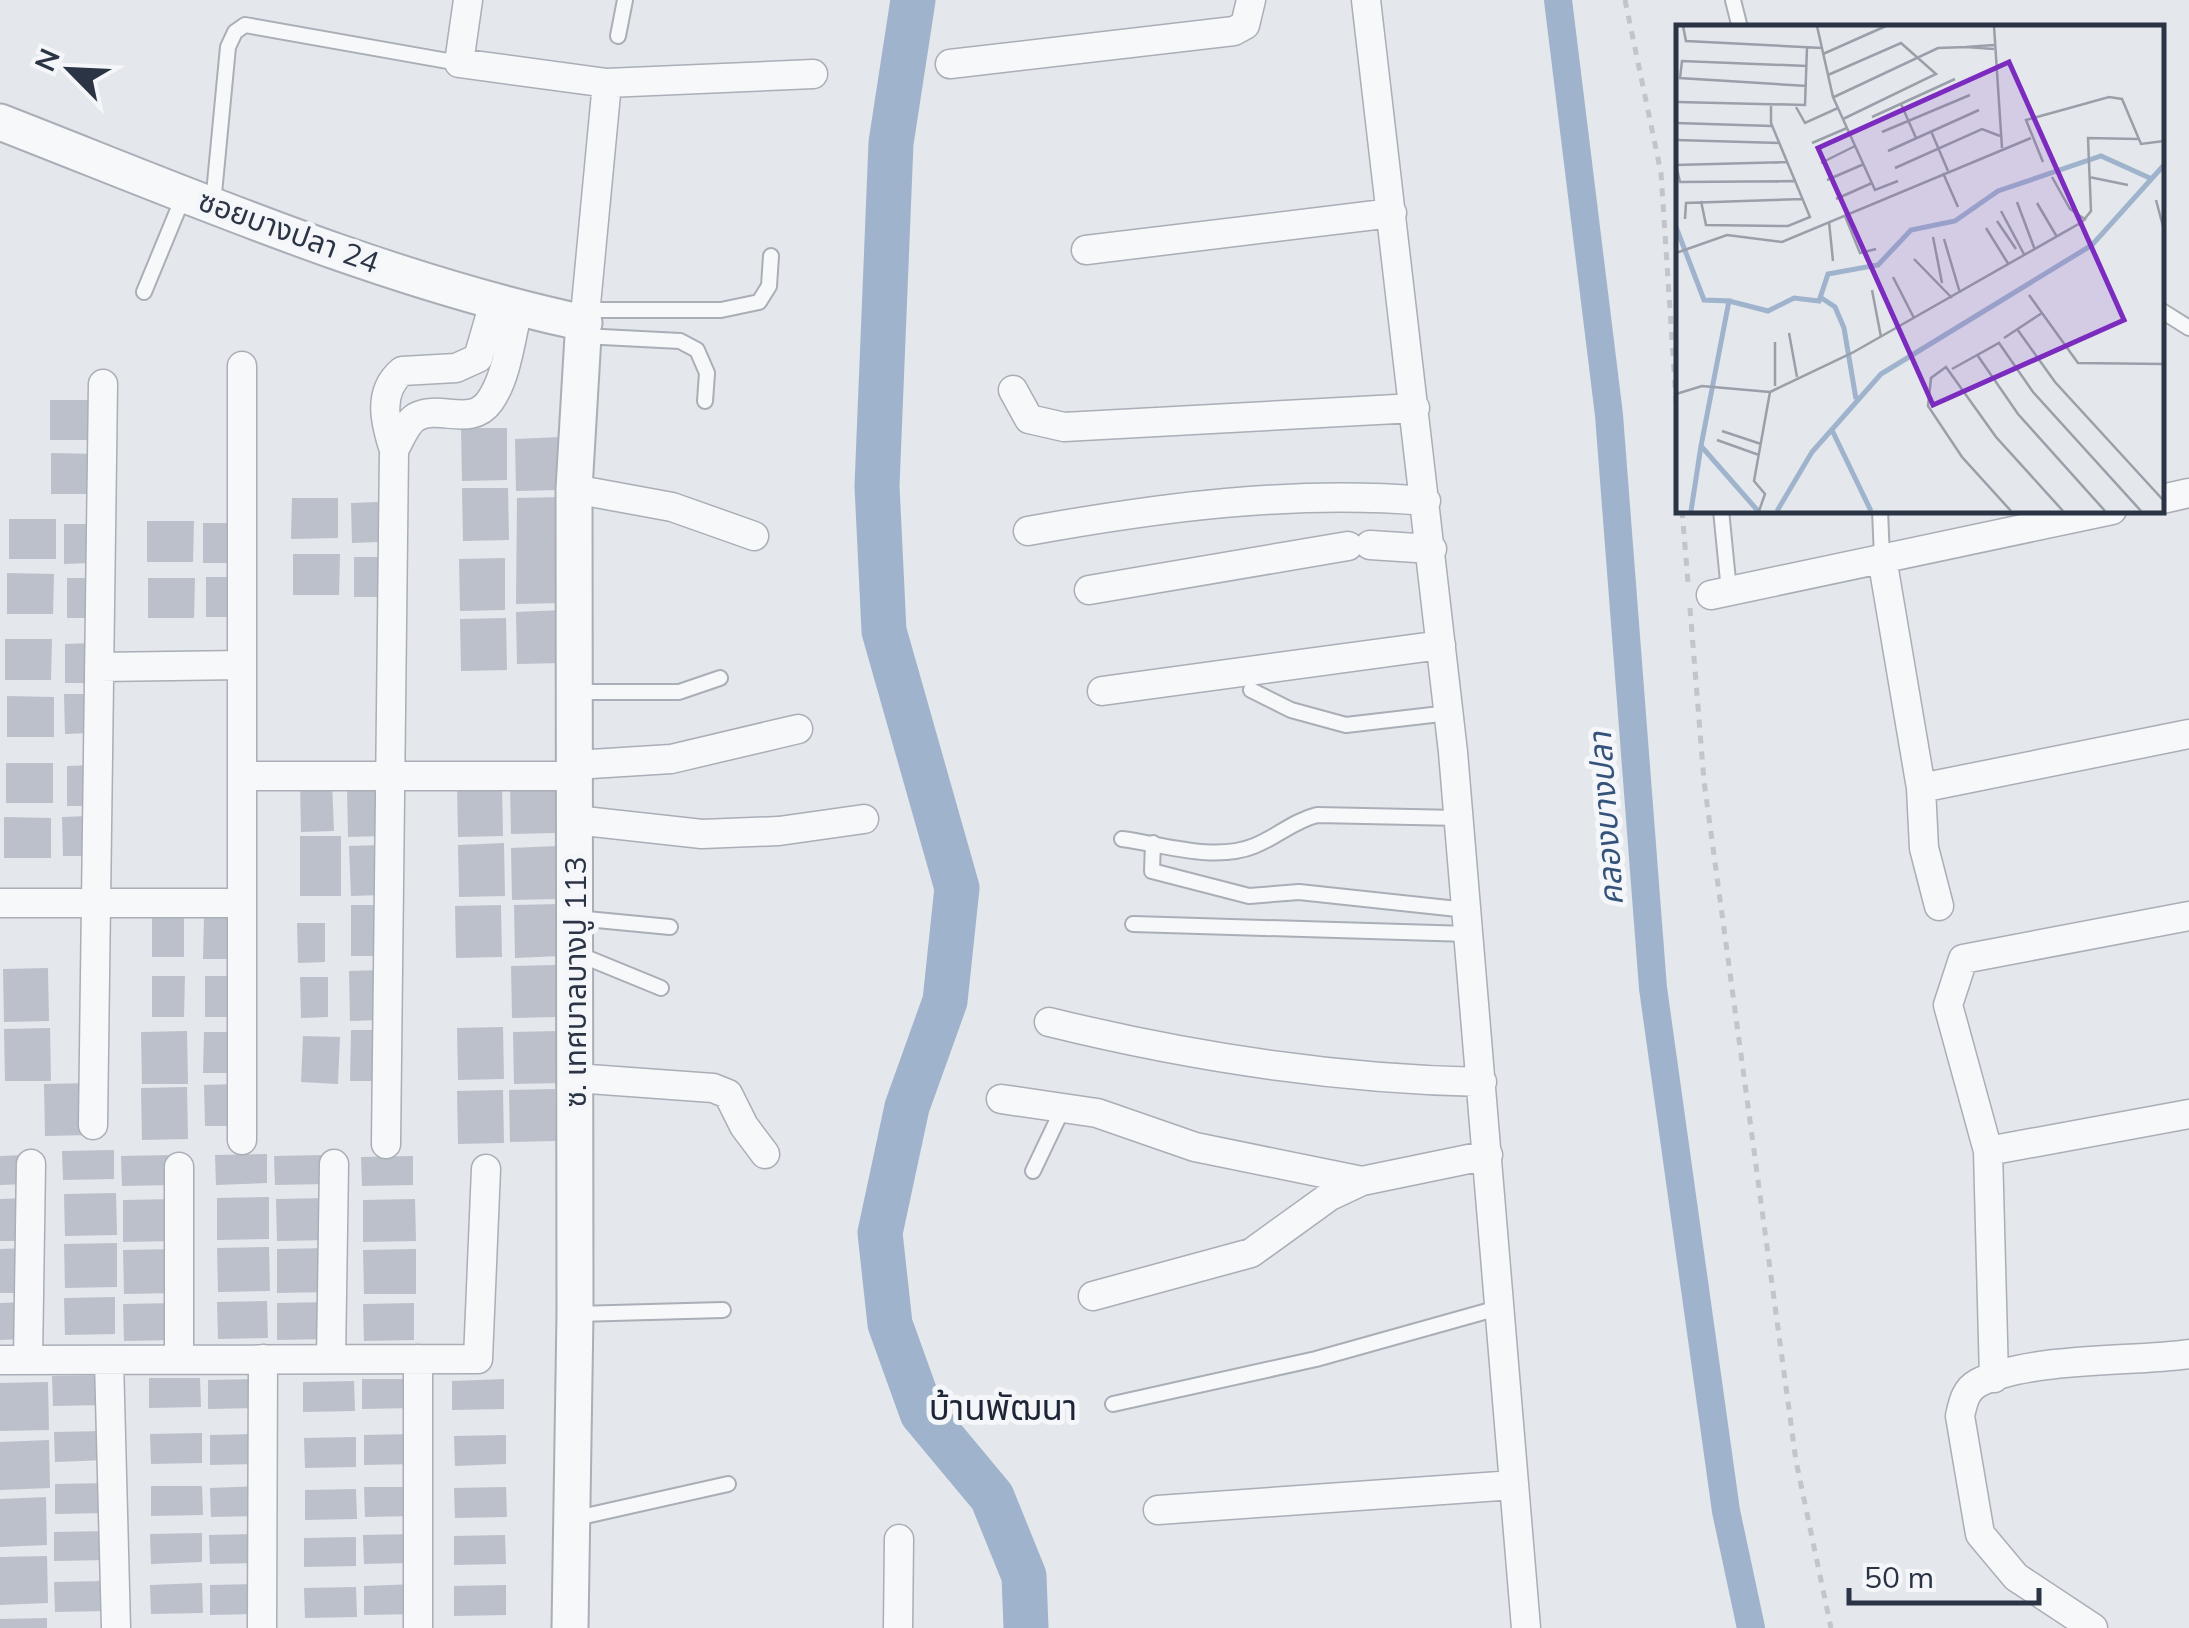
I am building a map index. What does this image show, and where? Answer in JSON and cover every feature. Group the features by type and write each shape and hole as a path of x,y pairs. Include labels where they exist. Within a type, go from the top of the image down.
{"street":[{"path":"468,0 459,63 607,83 812,74"},
{"path":"950,64 1234,31 1245,25 1252,0"},
{"path":"1366,0 1449,713 1526,1628"},
{"path":"583,323 607,83"},
{"name":"ซอยบางปลา 24","path":"0,122 199,200 506,306 583,323"},
{"path":"1086,250 1392,213"},
{"path":"394,450 412,420 420,415 470,415 488,404 498,384 506,306"},
{"path":"386,1144 387,774 394,450 384,403 402,371 469,365 478,358 506,306"},
{"name":"ซ. เทศบาลบางปู 113","path":"570,1628 575,1314 574,489 583,323"},
{"path":"242,366 242,1140"},
{"path":"93,1124 103,384"},
{"path":"1014,390 1028,419 1064,427 1416,408"},
{"path":"574,489 672,507 754,536"},
{"path":"2164,499 2189,493"},
{"path":"1028,531 1214,501 1351,495 1426,501"},
{"path":"1704,592 2102,512"},
{"path":"1090,590 1359,546 1432,549"},
{"path":"1882,558 1921,788 1924,848 1939,906"},
{"path":"1102,692 1442,645"},
{"path":"99,667 242,665"},
{"path":"242,776 575,770 671,760 798,728"},
{"path":"1921,788 2189,734"},
{"path":"575,820 702,834 779,832 864,819"},
{"path":"0,903 242,904"},
{"path":"1994,1378 1988,1151 1948,1005 1963,959 2189,916"},
{"path":"1049,1022 1174,1051 1402,1080 1482,1082"},
{"path":"575,1078 684,1085 728,1094 744,1126 765,1154"},
{"path":"1000,1099 1122,1119 1195,1147 1362,1181"},
{"path":"1988,1151 2189,1114"},
{"path":"1094,1296 1251,1254 1330,1196 1362,1181 1488,1155"},
{"path":"31,1164 14,1360 478,1359 486,1169"},
{"path":"331,1359 334,1164"},
{"path":"179,1168 179,1359"},
{"path":"2093,1628 2016,1577 1980,1534 1960,1416 1964,1396 1976,1384 2046,1366 2189,1354"},
{"path":"418,1359 418,1628"},
{"path":"109,1360 116,1628"},
{"path":"262,1628 263,1360"},
{"path":"1158,1510 1514,1485"},
{"path":"898,1628 899,1539"}],"lane":[{"path":"618,36 625,0"},
{"path":"1733,0 1739,25"},
{"path":"144,292 199,200 228,47 235,32 245,25 459,63"},
{"path":"583,323 720,310 759,302 769,286 770,256"},
{"path":"2164,312 2189,328"},
{"path":"583,323 680,341 697,350 707,372 705,401"},
{"path":"1704,592 1721,512"},
{"path":"1880,512 1882,558"},
{"path":"575,692 679,692 720,678"},
{"path":"1251,690 1324,722 1346,725 1449,713"},
{"path":"1122,840 1228,852 1251,847 1296,821 1317,815 1459,818"},
{"path":"1153,843 1152,871 1248,896 1299,892 1468,922"},
{"path":"1132,924 1468,922"},
{"path":"575,936 670,927"},
{"path":"575,936 661,988"},
{"path":"1033,1171 1063,1108"},
{"path":"1113,1404 1316,1359 1498,1308"},
{"path":"575,1314 723,1310"},
{"path":"572,1519 728,1484"}],"path":[{"path":"1625,0 1662,188 1676,400"},
{"path":"1683,512 1704,592 1704,781 1796,1461 1831,1628"}],"building":[{"path":"50,400 97,400 97,440 50,440"},
{"path":"461,428 507,428 507,480 462,481"},
{"path":"561,437 562,490 516,491 515,439"},
{"path":"51,453 98,454 98,494 51,494"},
{"path":"462,488 508,488 509,540 463,541"},
{"path":"562,497 561,603 516,604 517,498"},
{"path":"292,498 338,498 338,538 291,539"},
{"path":"379,502 379,542 352,543 351,503"},
{"path":"9,519 56,519 56,559 9,559"},
{"path":"147,521 194,521 193,562 147,562"},
{"path":"203,523 230,523 231,563 203,563"},
{"path":"64,524 91,524 92,563 64,564"},
{"path":"293,554 340,554 339,595 293,595"},
{"path":"354,557 382,557 382,597 354,597"},
{"path":"505,558 505,610 460,611 459,559"},
{"path":"7,573 54,574 53,614 7,614"},
{"path":"206,577 233,577 234,617 206,617"},
{"path":"67,578 94,578 94,618 67,618"},
{"path":"148,578 195,578 194,618 148,618"},
{"path":"562,610 562,663 517,664 516,612"},
{"path":"506,618 507,670 461,671 460,619"},
{"path":"5,639 52,639 51,680 5,680"},
{"path":"92,643 93,683 65,683 65,644"},
{"path":"64,694 92,694 92,733 65,734"},
{"path":"7,696 54,697 54,737 7,737"},
{"path":"6,763 53,763 53,803 6,803"},
{"path":"95,765 95,806 67,806 67,766"},
{"path":"332,781 334,831 301,832 300,782"},
{"path":"556,781 556,833 511,834 510,782"},
{"path":"502,784 503,836 458,837 457,785"},
{"path":"380,785 381,836 348,837 347,786"},
{"path":"90,816 90,856 63,856 62,817"},
{"path":"4,817 51,818 51,858 4,858"},
{"path":"300,836 341,836 341,896 300,896"},
{"path":"504,843 505,896 459,897 458,845"},
{"path":"382,845 383,895 351,896 349,846"},
{"path":"557,846 558,899 512,900 511,848"},
{"path":"560,904 561,956 515,958 514,905"},
{"path":"351,905 381,905 380,956 351,956"},
{"path":"501,905 502,957 456,958 455,906"},
{"path":"152,915 184,915 184,957 152,957"},
{"path":"204,918 236,918 235,959 203,959"},
{"path":"297,923 325,923 325,962 298,963"},
{"path":"557,965 558,1017 512,1018 511,966"},
{"path":"48,968 49,1021 4,1022 3,969"},
{"path":"381,970 383,1020 350,1021 349,971"},
{"path":"152,976 185,976 184,1017 152,1017"},
{"path":"205,976 237,976 237,1017 205,1017"},
{"path":"300,977 328,977 328,1017 301,1018"},
{"path":"503,1027 504,1079 458,1080 457,1028"},
{"path":"50,1028 51,1081 5,1081 4,1029"},
{"path":"351,1030 380,1030 379,1081 350,1081"},
{"path":"187,1031 188,1084 142,1084 141,1032"},
{"path":"559,1031 560,1083 514,1084 513,1032"},
{"path":"204,1032 236,1032 235,1073 203,1073"},
{"path":"303,1036 340,1037 338,1084 301,1082"},
{"path":"90,1083 90,1135 45,1136 44,1084"},
{"path":"237,1084 235,1126 205,1126 204,1085"},
{"path":"187,1087 188,1139 142,1140 141,1088"},
{"path":"555,1089 556,1141 510,1142 509,1090"},
{"path":"503,1090 504,1143 458,1144 457,1091"},
{"path":"114,1150 114,1179 63,1180 62,1151"},
{"path":"267,1154 267,1183 216,1185 215,1155"},
{"path":"24,1155 25,1184 0,1185 0,1156"},
{"path":"173,1155 173,1185 122,1186 121,1156"},
{"path":"326,1155 326,1184 275,1185 274,1156"},
{"path":"413,1156 413,1185 362,1186 361,1157"},
{"path":"116,1193 117,1235 65,1236 64,1194"},
{"path":"269,1197 269,1239 217,1240 217,1198"},
{"path":"26,1198 27,1241 0,1241 0,1199"},
{"path":"328,1198 329,1240 277,1241 276,1199"},
{"path":"175,1199 176,1241 123,1242 123,1200"},
{"path":"415,1199 416,1241 363,1242 363,1200"},
{"path":"117,1243 117,1287 65,1288 64,1244"},
{"path":"269,1247 270,1291 218,1292 217,1248"},
{"path":"27,1248 27,1293 0,1293 0,1249"},
{"path":"329,1248 329,1292 277,1293 277,1249"},
{"path":"176,1249 176,1293 124,1294 123,1250"},
{"path":"416,1249 416,1294 364,1294 363,1250"},
{"path":"115,1297 115,1334 65,1335 64,1298"},
{"path":"267,1301 268,1338 218,1339 217,1302"},
{"path":"25,1302 26,1339 0,1340 0,1303"},
{"path":"327,1302 327,1339 277,1340 277,1303"},
{"path":"173,1303 174,1340 124,1341 123,1304"},
{"path":"414,1303 414,1340 364,1341 363,1304"},
{"path":"104,1375 105,1405 53,1406 52,1376"},
{"path":"149,1378 200,1378 201,1407 149,1408"},
{"path":"260,1379 260,1408 208,1409 208,1380"},
{"path":"362,1379 413,1379 414,1408 362,1409"},
{"path":"504,1379 504,1409 452,1410 452,1381"},
{"path":"354,1381 355,1411 303,1412 303,1382"},
{"path":"48,1382 49,1430 0,1431 0,1383"},
{"path":"106,1431 107,1460 55,1462 54,1432"},
{"path":"202,1433 202,1463 151,1464 150,1434"},
{"path":"262,1434 262,1464 210,1465 210,1435"},
{"path":"415,1434 416,1464 364,1465 364,1435"},
{"path":"506,1435 506,1464 455,1466 454,1436"},
{"path":"356,1437 356,1467 305,1468 304,1438"},
{"path":"49,1440 50,1488 0,1490 0,1442"},
{"path":"106,1483 107,1513 55,1514 55,1484"},
{"path":"151,1486 202,1486 203,1515 151,1516"},
{"path":"262,1486 262,1516 211,1517 210,1488"},
{"path":"364,1487 415,1487 416,1516 365,1517"},
{"path":"506,1487 507,1517 455,1518 454,1488"},
{"path":"356,1489 357,1519 305,1520 305,1490"},
{"path":"46,1497 47,1545 0,1547 0,1499"},
{"path":"106,1531 106,1560 54,1561 54,1532"},
{"path":"202,1533 202,1562 151,1564 150,1534"},
{"path":"261,1534 262,1563 210,1564 209,1535"},
{"path":"415,1534 415,1563 364,1564 363,1535"},
{"path":"505,1535 506,1564 454,1565 454,1536"},
{"path":"356,1537 356,1566 304,1567 304,1538"},
{"path":"47,1556 48,1603 0,1605 0,1557"},
{"path":"106,1581 107,1611 55,1612 54,1582"},
{"path":"202,1583 203,1613 151,1614 150,1585"},
{"path":"262,1584 262,1614 210,1615 210,1585"},
{"path":"416,1584 416,1614 364,1615 364,1586"},
{"path":"506,1585 506,1615 454,1616 454,1586"},
{"path":"356,1587 357,1617 305,1618 304,1588"},
{"path":"47,1618 47,1628 0,1628 0,1619"}],"waterway":[{"path":"913,0 891,143 877,486 884,631 957,888 945,1001 907,1107 880,1233 890,1324 922,1413 992,1497 1024,1576 1026,1628"},
{"name":"คลองบางปลา","path":"1558,0 1609,415 1653,988 1726,1511 1751,1628"}],"district":[{"name":"บ้านพัฒนา","path":"1003,1407"}]}
